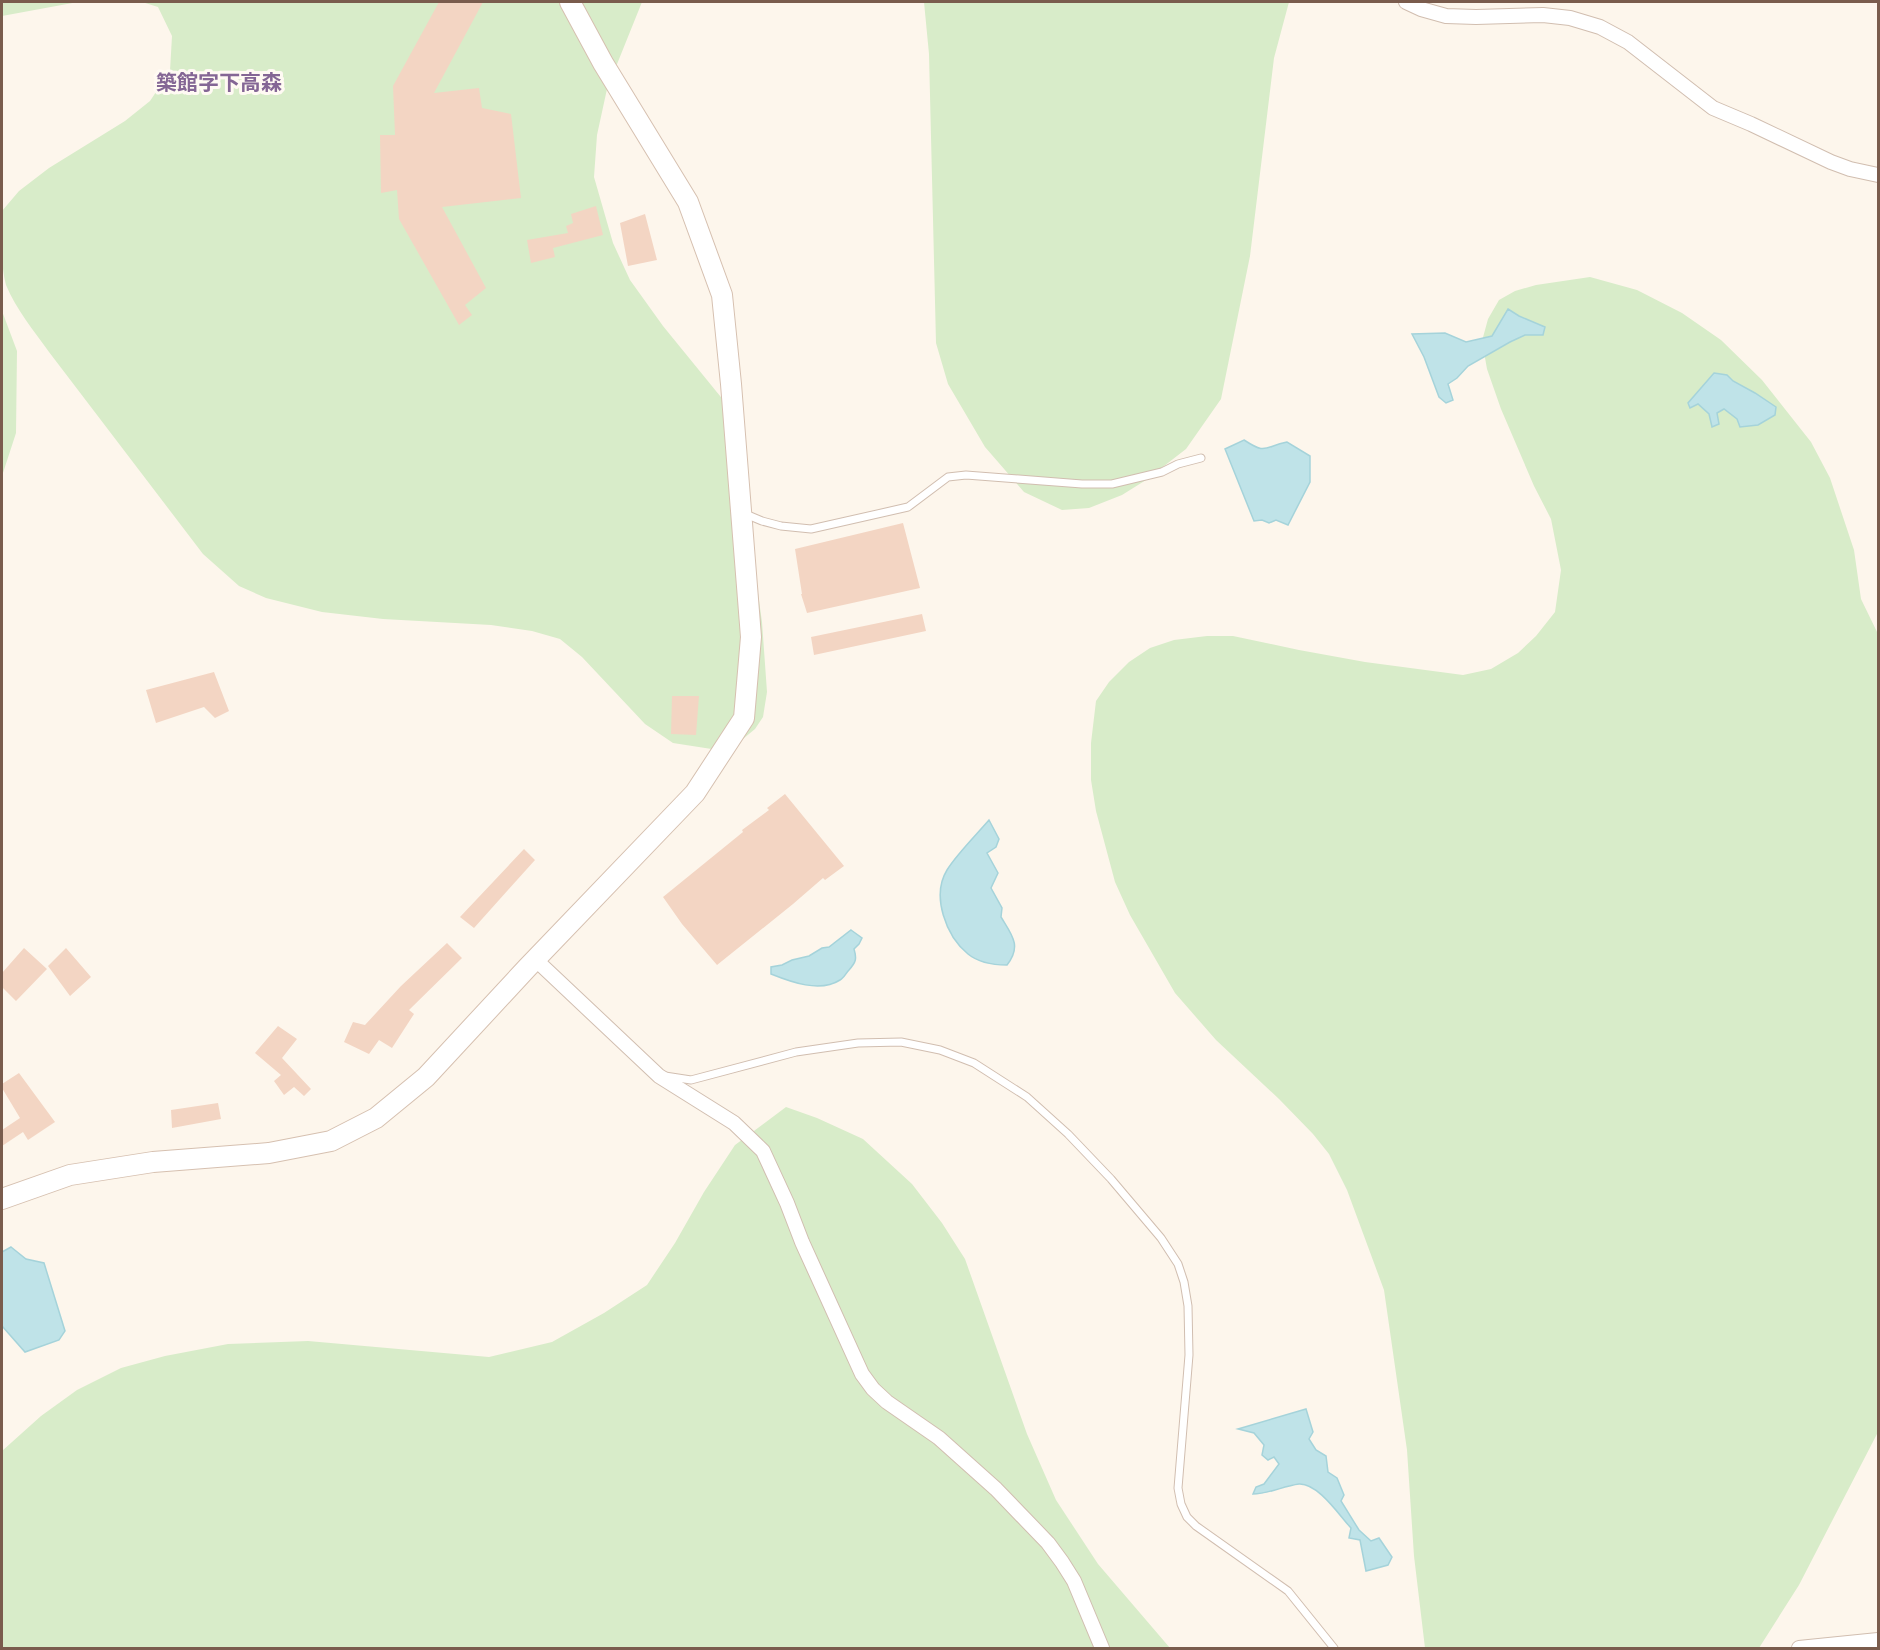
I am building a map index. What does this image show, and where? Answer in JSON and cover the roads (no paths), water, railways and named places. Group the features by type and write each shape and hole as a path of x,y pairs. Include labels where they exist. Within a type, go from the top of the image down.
{"street":[{"path":"2,1199 70,1175 153,1162 269,1153 331,1141 376,1118 426,1077 695,793 744,718 751,637 722,295 688,202 603,63 570,2"},
{"path":"1406,2 1446,16 1543,15 1570,18 1600,27 1628,42 1713,108 1831,162 1878,175"},
{"path":"536,960 659,1076 734,1123 763,1151 862,1374 887,1402 939,1438 988,1482 1048,1543 1074,1581 1102,1648"},
{"path":"1799,1648 1878,1640"}],"lane":[{"path":"741,512 762,521 810,529 908,507 948,477 966,475 1082,484 1112,484 1162,472 1178,464 1201,458"},
{"path":"659,1076 691,1080 796,1052 858,1043 901,1041 940,1050 974,1063 1027,1097 1068,1134 1111,1179 1161,1238 1178,1264 1188,1306 1189,1355 1178,1488 1180,1504 1187,1517 1209,1536 1288,1591 1334,1648"}],"water":[{"path":"1508,309 1545,327 1543,335 1525,335 1468,366 1448,384 1453,400 1446,403 1439,397 1424,357 1412,334 1445,333 1466,342 1492,336"},
{"path":"1714,373 1727,375 1776,407 1775,415 1758,425 1740,427 1737,419 1724,409 1717,413 1719,424 1712,427 1709,414 1698,404 1690,408 1688,403"},
{"path":"1244,440 1261,449 1287,442 1310,456 1310,482 1288,525 1276,520 1269,523 1262,520 1254,521 1225,449"},
{"path":"989,820 999,839 996,847 987,853 998,873 991,888 1002,908 1001,917 1012,935 1015,946 1012,958 1007,965 986,963 968,954 953,937 947,926 941,903 942,880 947,870"},
{"path":"851,930 862,938 854,949 856,958 854,962 840,980 824,986 815,986 796,983 771,974 771,967 809,956 822,948 829,947"},
{"path":"11,1247 26,1259 44,1263 65,1331 59,1340 25,1352 2,1326 2,1252"},
{"path":"1306,1409 1313,1432 1309,1439 1316,1450 1326,1456 1328,1472 1337,1478 1344,1495 1341,1501 1359,1530 1371,1541 1379,1538 1392,1557 1388,1565 1366,1571 1360,1540 1349,1538 1351,1528 1321,1494 1306,1485 1287,1486 1253,1494 1256,1487 1264,1484 1279,1464 1274,1457 1268,1460 1262,1455 1264,1445 1254,1433 1238,1429"}],"district":[{"name":"築館字下高森","path":"219,83"}]}
